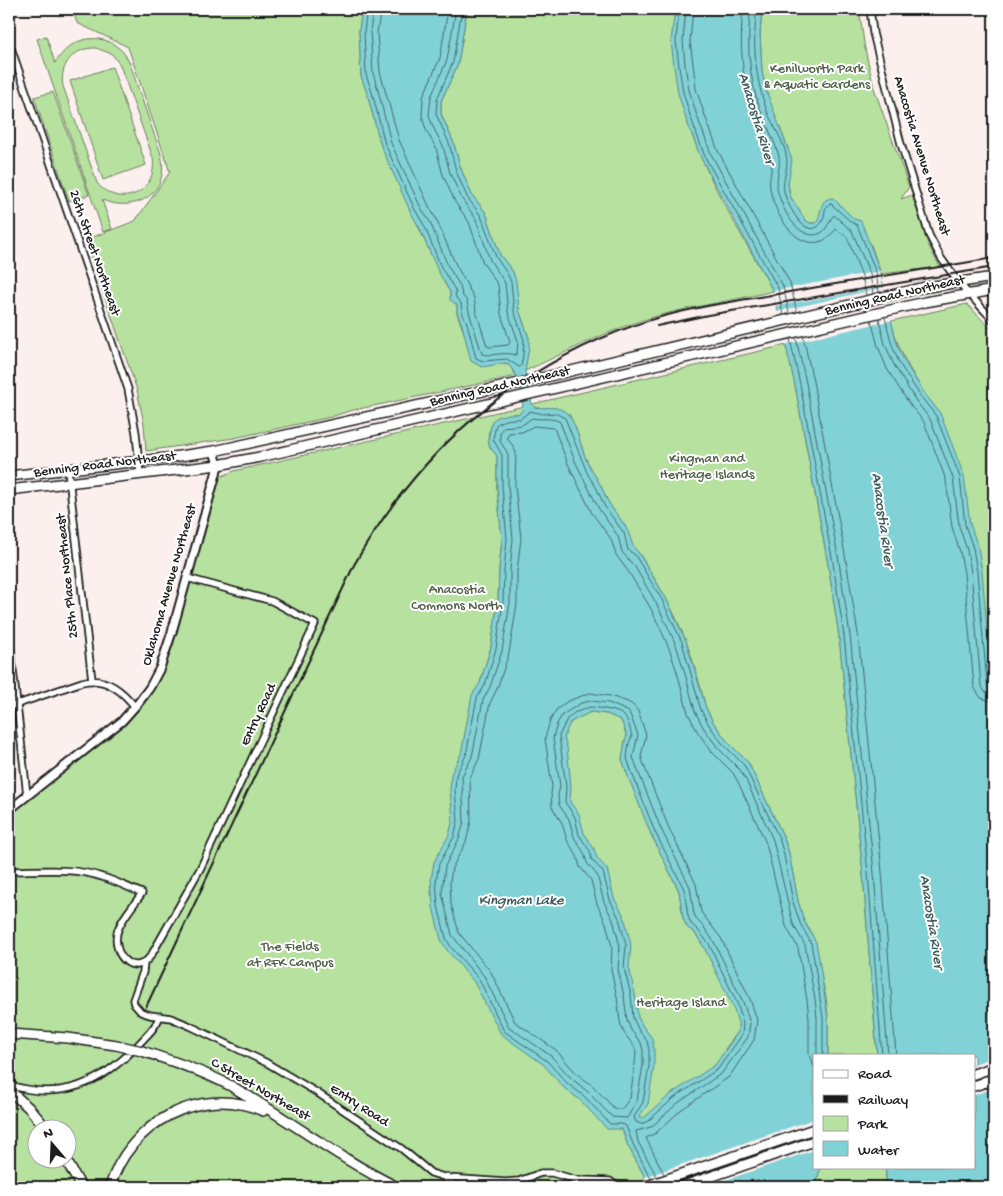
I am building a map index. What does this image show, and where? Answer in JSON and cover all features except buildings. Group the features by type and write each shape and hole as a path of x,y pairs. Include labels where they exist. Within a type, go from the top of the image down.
{"main road":[{"name":"Benning Road Northeast","path":"9,476 214,451 538,379 921,288 994,277"},
{"name":"Benning Road Northeast","path":"9,490 218,466 925,302 994,290"},
{"name":"C Street Northeast","path":"9,1034 62,1037 142,1051 203,1073 231,1086 266,1110 397,1187"},
{"path":"976,1073 994,1067"},
{"path":"976,1085 991,1080"},
{"path":"9,1090 38,1118"},
{"path":"110,1187 122,1157 148,1128 168,1116 186,1108 202,1104 224,1102 266,1110"},
{"path":"644,1187 813,1129"},
{"path":"681,1187 813,1141"},
{"path":"353,1162 384,1187"},
{"path":"71,1168 81,1187"},
{"path":"447,1178 451,1187"}],"street":[{"name":"Anacostia Avenue Northeast","path":"870,9 873,33 901,144 929,235 941,258 958,282 994,322"},
{"name":"26th Street Northeast","path":"9,42 124,376 132,410 140,475"},
{"path":"214,451 218,466"},
{"name":"Oklahoma Avenue Northeast","path":"9,810 114,728 135,707 150,687 160,668 218,466"},
{"name":"25th Place Northeast","path":"68,469 92,680"},
{"name":"Entry Road","path":"187,578 272,601 315,624 200,869 152,954 144,963 143,972 133,1000 134,1004 141,1012 171,1018 257,1058 316,1092 402,1149 431,1173 447,1178 505,1182 519,1181 541,1173 552,1173 576,1180 610,1181 618,1187"},
{"path":"9,633 28,795"},
{"path":"9,708 92,680 114,686 123,692 135,707"},
{"path":"9,871 60,872 101,876 142,893 119,928 116,941 119,952 125,962 136,965 144,963"},
{"path":"9,1085 25,1090 56,1091 79,1086 102,1076 122,1062 158,1023 160,1016"}],"green space":[{"path":"72,9 362,9 359,31 361,76 381,146 450,292 450,296 457,304 457,313 467,341 501,364 509,365 517,376 349,411 331,417 234,438 146,451 144,424 137,390 85,240 135,221 170,172 128,47 77,23"},
{"path":"467,9 675,9 673,48 678,85 687,121 717,191 773,291 673,312 640,321 596,338 525,371 529,338 519,310 513,272 500,255 486,213 472,195 461,169 453,141 441,114 441,101 458,64"},
{"name":"Kenilworth Park & Aquatic Gardens","path":"762,9 859,9 865,49 874,88 909,187 901,199 912,195 928,244 940,267 881,274 871,245 805,220 790,196 788,148 772,110 762,72 760,34"},
{"path":"46,36 55,63 73,44 82,40 93,39 107,41 116,45 126,56 130,65 161,154 163,168 161,180 148,197 138,202 127,204 115,204 102,200 112,229 103,232 37,39","holes":["88,48 96,48 112,54 120,65 153,158 153,170 149,180 135,194 126,196 106,191 97,183 63,86 62,78 66,64 75,54 81,51"]},
{"path":"112,67 146,165 103,180 70,81"},
{"path":"53,92 89,195 69,201 34,97"},
{"path":"967,304 994,332 994,1018 925,394 905,359 891,321"},
{"name":"Kingman and Heritage Islands","path":"786,345 828,564 839,636 863,874 877,1054 828,1054 826,997 811,932 804,921 798,901 789,853 783,836 748,762 727,741 713,722 706,708 695,667 677,620 644,561 632,547 623,523 609,504 585,457 569,414 549,408 534,407 532,404"},
{"path":"524,406 523,411 518,414 514,413 489,431 488,439 490,447 497,456 497,487 502,540 498,602 491,647 480,683 507,735 434,864 431,894 521,1038 619,1129 622,1129 628,1146 649,1187 9,1187 9,815 123,727 148,699 158,683 173,645 220,477 234,471"},
{"name":"Heritage Island","path":"591,712 607,714 621,720 627,737 622,759 651,834 679,891 683,918 687,927 695,933 704,947 744,1013 738,1032 725,1049 724,1058 647,1121 639,1119 516,919 567,758 564,740 565,733 569,724"},
{"path":"821,1168 886,1168 886,1187 814,1187"}],"water":[{"name":"Kingman Lake","path":"362,9 467,9 458,64 441,101 441,114 453,141 461,169 472,195 486,213 500,255 513,272 516,281 519,310 529,338 525,371 532,404 534,407 561,409 572,420 586,459 606,499 624,524 634,547 666,598 686,641 706,708 713,722 727,741 748,762 783,836 789,853 798,901 804,921 816,942 828,1018 828,1054 813,1054 813,1168 821,1168 814,1187 649,1187 628,1146 622,1129 607,1129 580,1100 563,1087 544,1065 501,1034 474,982 441,940 433,907 431,880 434,862 449,835 453,819 450,791 451,774 461,754 472,695 480,683 491,647 498,602 502,540 497,487 497,456 490,447 488,440 492,421 499,416 518,414 522,411 523,406 517,378 510,366 506,363 482,367 471,361 457,312 457,305 450,300 450,292 438,271 381,146 361,76 359,30","holes":["591,712 607,714 621,720 627,736 622,759 627,774 651,834 679,891 683,918 687,927 695,933 704,947 733,1007 738,1023 738,1032 715,1065 671,1094 641,1119 639,1117 648,1104 654,1066 652,1038 638,1017 629,967 631,945 624,916 614,898 607,869 597,858 584,833 579,814 570,802 571,786 567,747 564,738 570,722"]},
{"name":"Anacostia River","path":"675,9 762,9 760,34 762,72 766,90 792,160 788,184 790,196 805,220 810,223 816,223 822,204 828,199 833,198 854,219 861,221 880,271 896,341 904,361 925,394 940,413 964,476 970,524 978,547 982,571 994,710 994,1187 886,1187 886,1168 976,1168 976,1054 877,1054 863,874 839,636 828,564 795,385 773,291 701,158 686,119 678,93 671,41"}],"pier":[{"path":"880,271 883,287 776,306 773,291"},
{"path":"886,287 893,320 783,345 775,312"},
{"path":"994,1057 994,1088 976,1094 976,1063"},
{"path":"813,1119 813,1150 706,1187 649,1187 645,1177"}],"railway":[{"path":"146,1007 354,565 379,524 408,486 439,451 472,419 509,390 548,365 590,343 652,319 724,303 994,258"},
{"path":"657,326 708,315 994,267"}],"park label":[{"name":"Anacostia Commons North","path":"457,598"},
{"name":"The Fields at RFK Campus","path":"290,956"}]}
